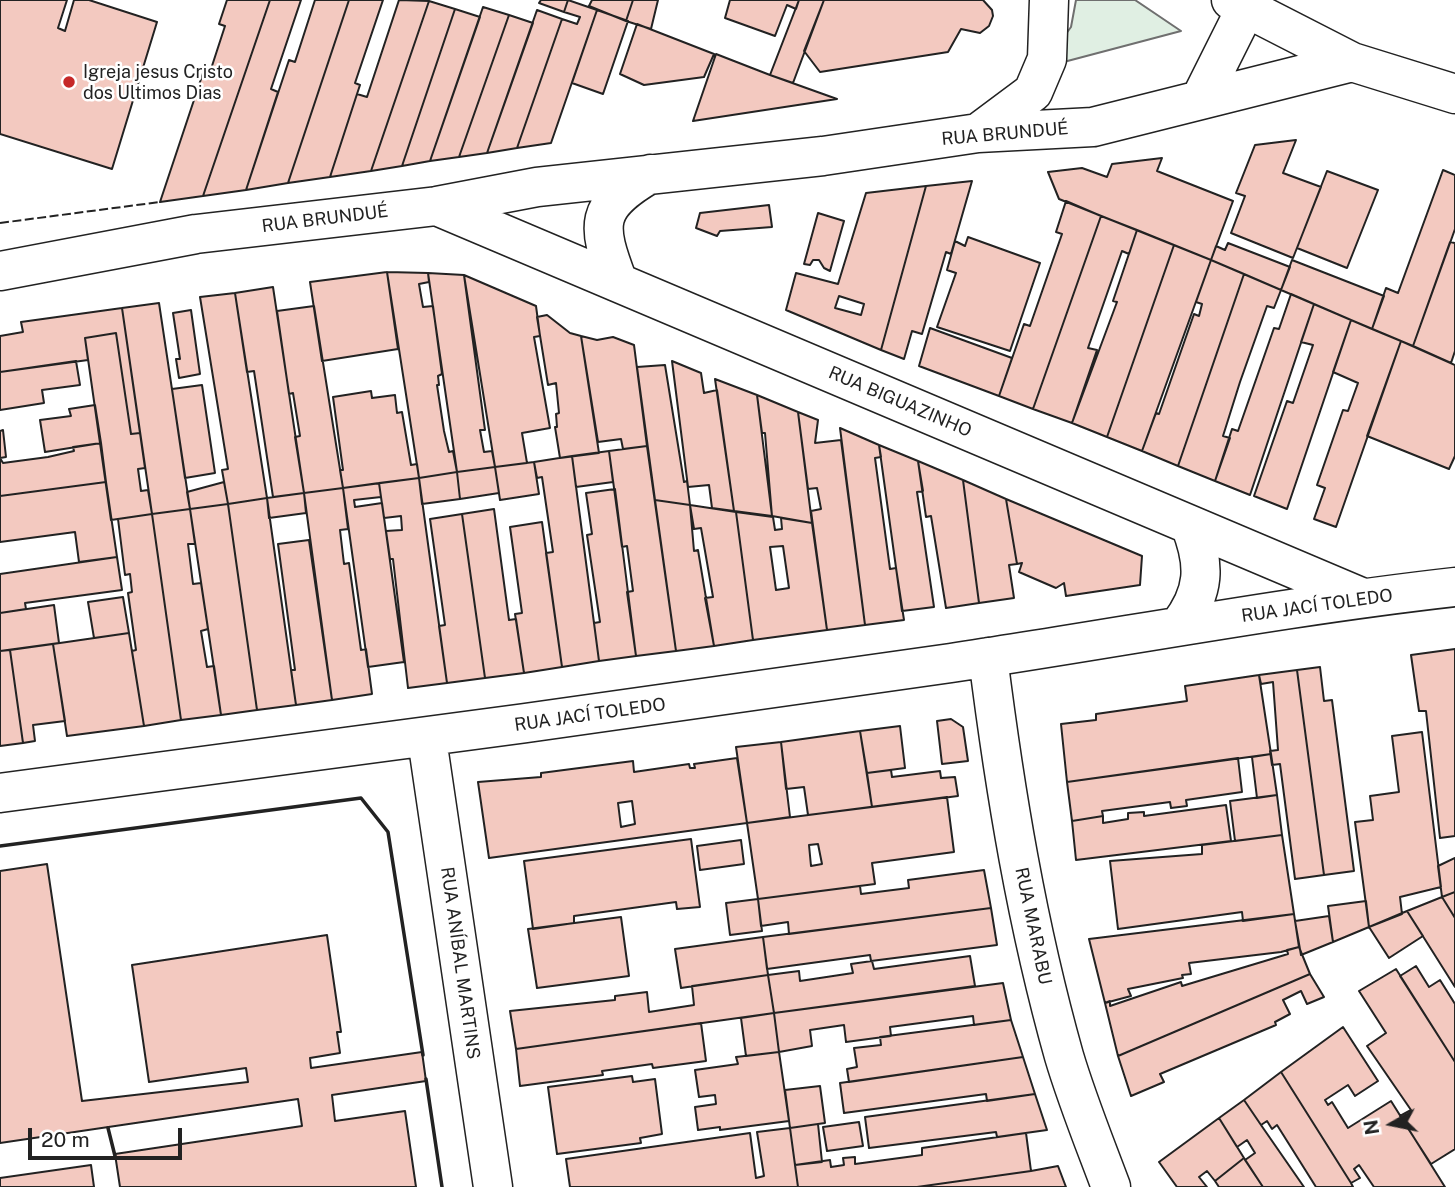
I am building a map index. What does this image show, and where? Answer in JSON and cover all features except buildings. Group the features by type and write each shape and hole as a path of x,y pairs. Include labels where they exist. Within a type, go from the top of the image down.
{"street":[{"path":"978,133 1033,92 1047,59 1049,0"},
{"path":"1200,100 1243,2 1352,62 1455,94"},
{"name":"RUA BRUNDUÉ","path":"0,271 196,234 437,206 537,187 823,156 978,133 1093,127 1352,62"},
{"name":"RUA BRUNDUÉ","path":"618,282 603,232 607,207 622,191 652,173"},
{"name":"RUA BIGUAZINHO","path":"437,206 1363,598"},
{"path":"1179,626 1195,605 1200,588 1201,561 1190,525"},
{"name":"RUA JACÍ TOLEDO","path":"0,793 427,739 988,657 1363,598 1455,587"},
{"name":"RUA MARABU","path":"988,657 1004,788 1037,950 1065,1058 1111,1187"},
{"name":"RUA ANÍBAL MARTINS","path":"427,739 493,1187"}],"green space":[{"path":"1076,0 1135,0 1181,31 1041,68 1071,27"}],"fence":[{"path":"0,223 160,202"}],"wall":[{"path":"0,846 361,798 388,832 423,1055"},
{"path":"426,1079 442,1187"},
{"path":"108,1128 115,1156"}],"place":[{"name":"Igreja jesus Cristo dos Ultimos Dias","path":"69,82"}]}
